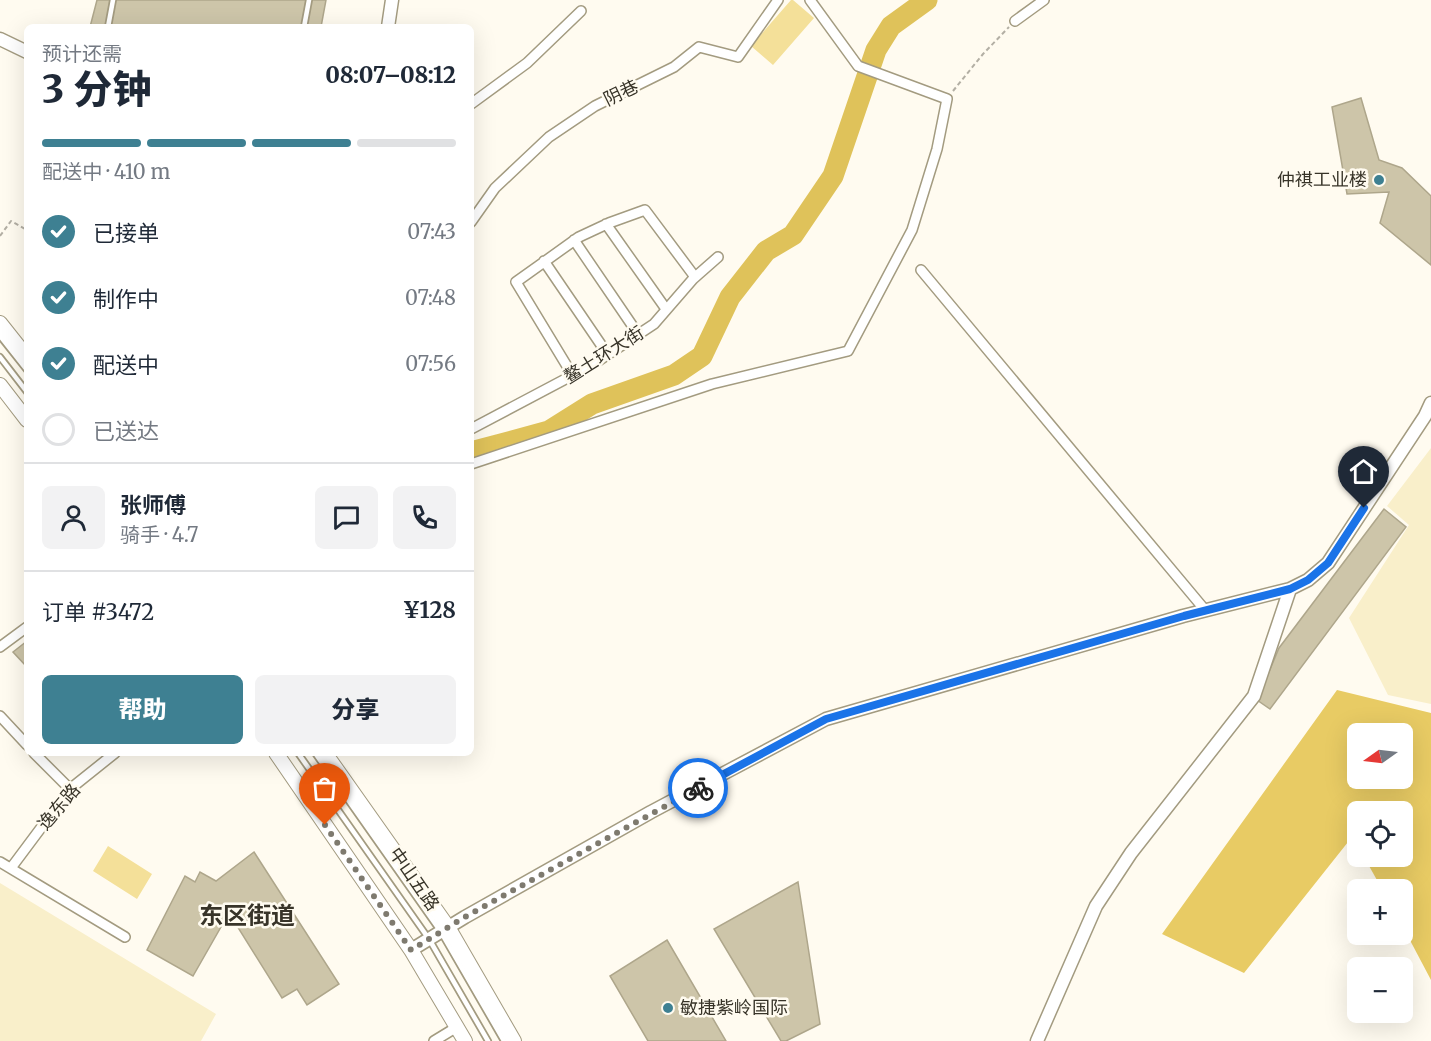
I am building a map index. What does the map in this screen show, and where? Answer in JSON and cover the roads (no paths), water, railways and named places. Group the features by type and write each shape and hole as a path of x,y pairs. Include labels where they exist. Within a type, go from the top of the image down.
{"main road":[{"path":"0,323 24,353"},
{"path":"0,386 24,416"},
{"path":"278,756 411,950 465,1041"},
{"name":"中山五路","path":"327,756 445,930 514,1041"}],"street":[{"path":"388,24 392,0"},
{"name":"阴巷","path":"474,218 495,188 549,137 595,106 674,67 699,47 738,57 778,0"},
{"path":"474,463 712,384 848,351 912,230 937,149 947,99 877,75 858,66 810,0"},
{"path":"1015,21 1044,0"},
{"path":"474,102 527,63 581,11"},
{"path":"0,39 24,51"},
{"path":"573,376 516,282 574,240 606,224 645,210 695,277"},
{"path":"606,224 666,309"},
{"path":"574,240 638,334"},
{"name":"鳌土环大街","path":"474,427 573,376 654,324 695,277 718,257"},
{"path":"544,261 608,355"},
{"path":"921,270 1205,610"},
{"path":"411,950 651,812 826,719 1205,610 1290,589 1308,580 1328,563 1428,415 1431,403"},
{"path":"1037,1041 1096,906 1131,853 1254,696 1290,589"},
{"path":"0,647 24,629"},
{"path":"0,716 24,742"},
{"path":"37,756 70,789"},
{"name":"逸东路","path":"11,868 70,789 111,756"},
{"path":"0,862 125,937"},
{"path":"434,1041 457,1027"}],"lane":[{"path":"109,24 113,0"},
{"path":"305,24 309,0"},
{"path":"0,336 24,366"},
{"path":"0,357 24,388"},
{"path":"300,756 429,939 488,1041"},
{"path":"317,756 445,930 504,1041"}],"waterway":[{"path":"474,451 549,431 592,404 674,375 702,356 730,297 766,251 793,235 833,176 876,50 891,26 927,0"}],"place":[{"name":"仲祺工业楼","path":"1379,180"},
{"name":"敏捷紫岭国际","path":"668,1008"}],"district":[{"name":"东区街道","path":"247,916"}]}
